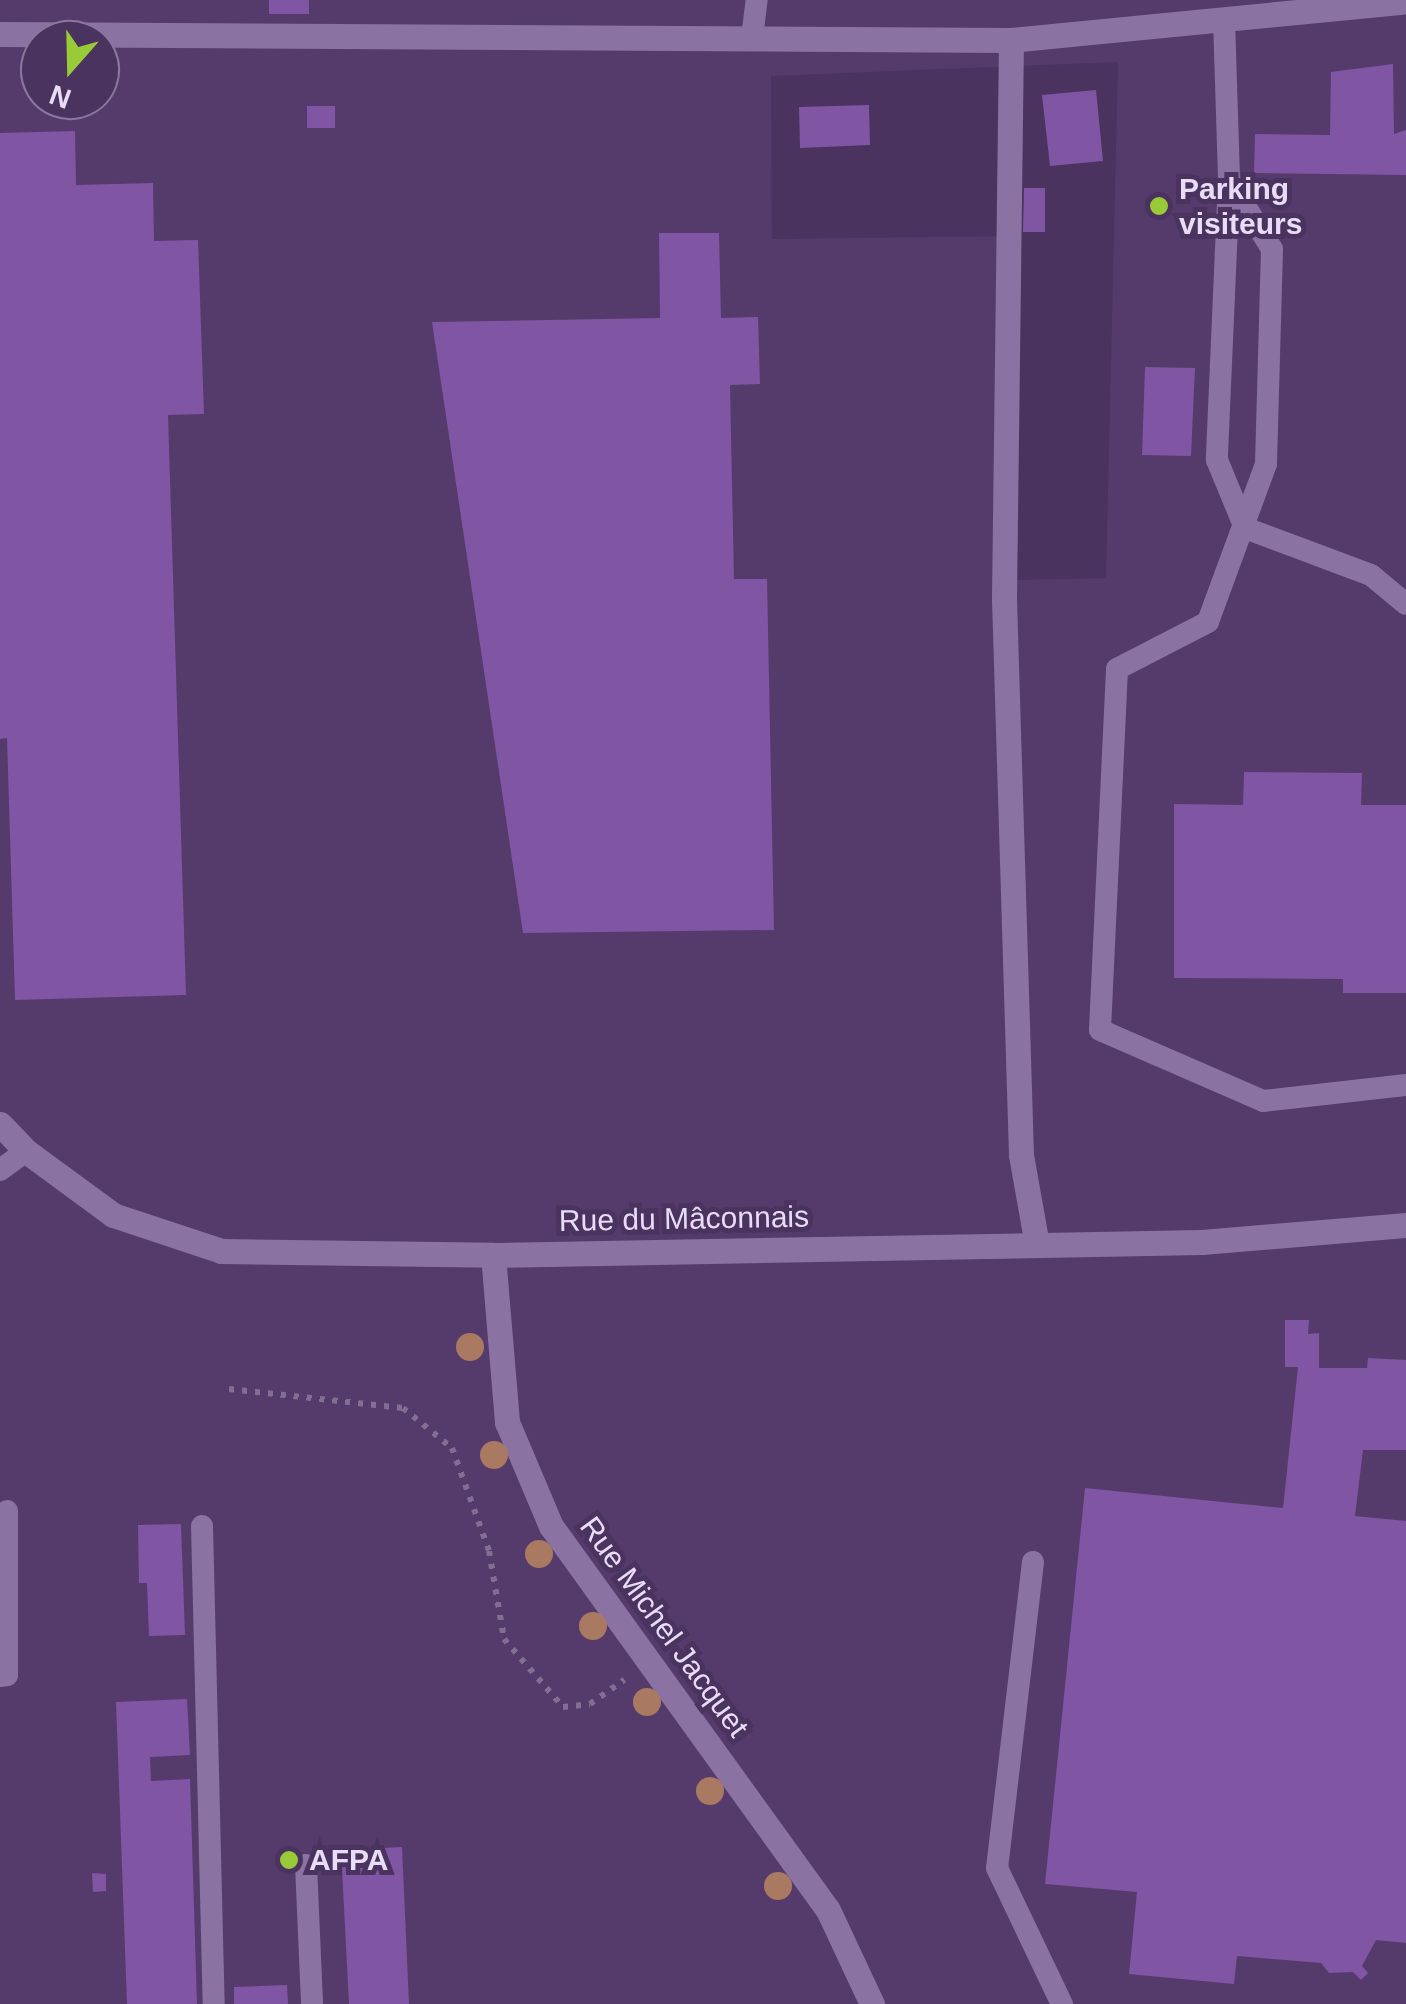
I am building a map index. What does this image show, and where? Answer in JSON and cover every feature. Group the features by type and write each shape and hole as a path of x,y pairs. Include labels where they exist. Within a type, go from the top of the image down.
{"street":[{"path":"0,34 1011,40 1406,1"},
{"path":"1011,40 1004,599 1021,1155 1037,1244"},
{"name":"Rue du Mâconnais","path":"0,1124 26,1150 113,1215 221,1251 493,1254 1202,1242 1406,1225"},
{"name":"Rue Michel Jacquet","path":"493,1254 506,1422 551,1526 828,1910 872,2004"}],"lane":[{"path":"752,38 757,0"},
{"path":"1224,19 1229,180 1217,460 1245,528 1371,575 1406,604"},
{"path":"1229,180 1272,249 1266,464 1208,622 1117,668 1100,1030 1263,1101 1406,1084"},
{"path":"0,1170 26,1150"},
{"path":"0,1676 7,1675 7,1511"},
{"path":"202,1526 214,2004"},
{"path":"1033,1562 997,1868 1062,2004"},
{"path":"306,1866 312,2004"}],"path":[{"path":"229,1389 403,1408 452,1448 490,1551 504,1639 563,1707 590,1704 649,1662"}],"shaded area":[{"path":"0,0 1406,0 1406,2004 0,2004","holes":["1118,62 1106,578 1017,580 1019,236 772,239 771,76"]}],"building":[{"path":"269,0 309,0 309,14 269,14"},
{"path":"1393,64 1394,134 1406,130 1406,175 1254,173 1255,134 1330,135 1331,72"},
{"path":"1096,90 1103,161 1050,166 1042,95"},
{"path":"869,105 870,145 800,148 799,107"},
{"path":"307,106 335,106 335,128 307,128"},
{"path":"75,131 76,185 153,183 154,241 198,240 204,414 168,415 186,995 15,1000 7,738 0,739 0,133"},
{"path":"1024,188 1045,188 1045,232 1023,232"},
{"path":"659,233 719,233 721,318 758,317 760,384 730,385 734,579 767,579 774,930 523,933 432,322 660,318"},
{"path":"1145,367 1195,368 1191,456 1142,455"},
{"path":"1244,772 1362,773 1361,805 1406,805 1406,993 1343,993 1343,979 1174,978 1174,804 1243,805"},
{"path":"1285,1320 1309,1320 1308,1334 1319,1333 1319,1368 1367,1368 1368,1358 1406,1360 1406,1450 1363,1450 1355,1516 1406,1521 1406,1943 1376,1940 1362,1966 1368,1973 1361,1980 1353,1972 1329,1973 1321,1963 1237,1956 1234,1984 1129,1974 1137,1892 1045,1884 1085,1488 1283,1508 1298,1367 1285,1367"},
{"path":"181,1524 185,1635 149,1636 147,1583 139,1583 138,1525"},
{"path":"187,1699 190,1755 150,1757 151,1781 190,1779 197,2004 127,2004 116,1702"},
{"path":"402,1847 409,2004 349,2004 341,1850"},
{"path":"92,1873 106,1874 106,1891 93,1892"},
{"path":"287,1985 288,2004 234,2004 234,1987"}],"place":[{"name":"Parking visiteurs","path":"1159,206"},
{"name":"AFPA","path":"289,1860"}]}
